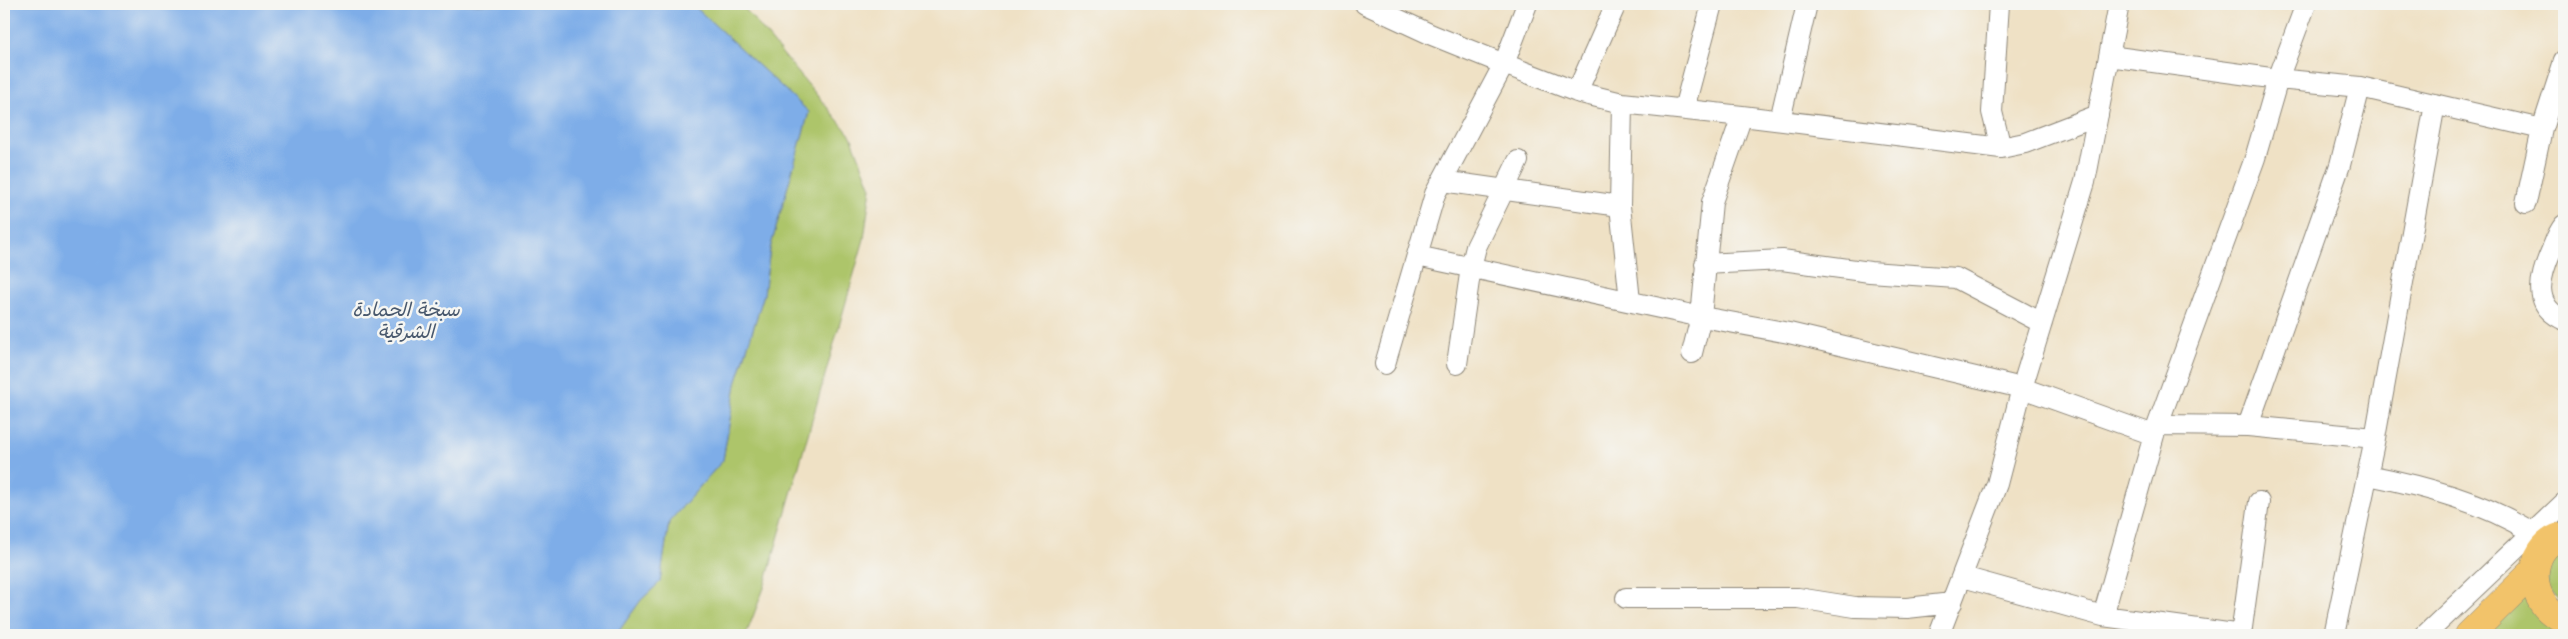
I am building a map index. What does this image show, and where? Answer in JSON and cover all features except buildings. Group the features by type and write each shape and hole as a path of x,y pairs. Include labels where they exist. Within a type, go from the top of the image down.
{"highway":[{"path":"2542,543 2534,585 2539,598 2548,609 2564,618"},
{"path":"2469,635 2542,543"},
{"path":"2556,635 2564,628"}],"street":[{"path":"1365,4 1432,35 1504,64 1577,92 1622,103 1780,120 2002,148 2025,142 2098,115"},
{"path":"1385,364 1435,194 1504,64 1527,4"},
{"path":"1577,92 1616,4"},
{"path":"1684,109 1712,4"},
{"path":"1780,120 1807,4"},
{"path":"1999,4 1992,112 2002,148"},
{"path":"1939,635 1963,577 1997,484 2022,388 2085,182 2119,4"},
{"path":"2103,616 2156,430 2255,158 2278,79 2306,4"},
{"path":"2109,56 2278,79 2360,87 2542,129"},
{"path":"2526,203 2542,129 2564,61"},
{"path":"2248,426 2340,165 2360,87"},
{"path":"1622,103 1620,206 1630,301"},
{"path":"2334,635 2376,438 2434,104"},
{"path":"1692,353 1701,317 1712,202 1742,116"},
{"path":"1457,364 1471,267 1476,247 1518,160"},
{"path":"1442,181 1620,206"},
{"path":"2564,224 2542,270 2540,287 2545,303 2556,316 2564,320"},
{"path":"1417,256 1701,317 1789,333 2022,388 2156,430 2248,426 2376,438"},
{"path":"1705,264 1782,260 1870,272 1956,278 2042,323"},
{"path":"2368,475 2417,485 2511,519 2542,543"},
{"path":"1963,577 2103,616 2241,635 2260,502"},
{"path":"2425,635 2542,543 2564,503"},
{"path":"1626,598 1798,598 1855,607 1898,608 1952,603"}],"green space":[{"path":"692,4 741,4 851,136 871,188 864,239 764,588 746,635 616,635 641,600 660,582 669,522 723,460 736,384 764,294 770,249 809,112"},
{"path":"2564,550 2564,605 2548,589 2548,577 2551,562"},
{"path":"2522,595 2539,615 2556,628 2547,635 2488,635"}],"water":[{"name":"سبخة الحمادة الشرقية","path":"4,4 692,4 809,112 770,249 764,294 736,384 723,460 669,522 660,582 641,600 616,635 4,635"}]}
